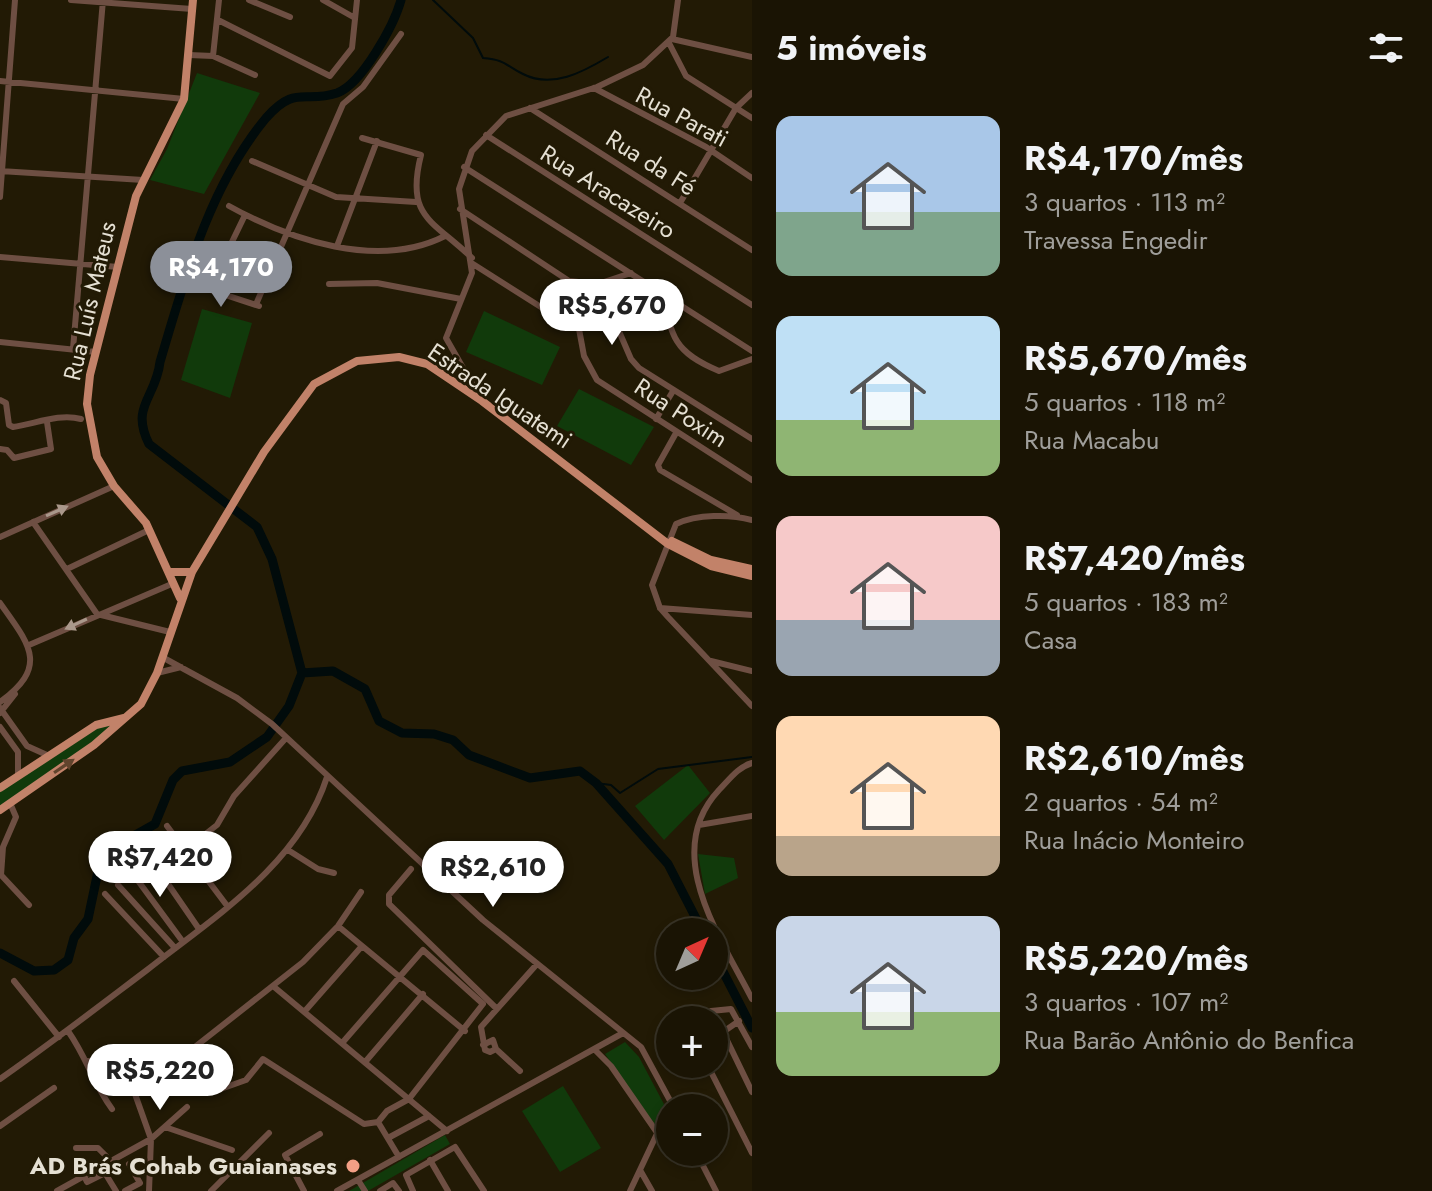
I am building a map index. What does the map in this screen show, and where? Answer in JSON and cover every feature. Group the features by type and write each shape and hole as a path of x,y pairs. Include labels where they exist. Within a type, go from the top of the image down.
{"main road":[{"name":"Rua Luís Mateus","path":"180,598 149,530 114,486 97,457 90,427 89,384 143,180 184,99 192,5"},
{"name":"Estrada Iguatemi","path":"0,810 113,730 145,698 157,673 180,598 192,572 232,504 303,397 314,384 339,368 380,356 412,358 482,401 666,540"},
{"path":"666,540 711,560 752,569"},
{"path":"666,540 711,566 752,576"},
{"path":"169,572 192,572"},
{"path":"0,788 47,755 108,720 125,717"},
{"path":"108,720 113,730"}],"street":[{"path":"0,197 15,0"},
{"path":"71,0 192,5"},
{"path":"213,56 219,0"},
{"path":"323,0 355,18"},
{"path":"218,20 330,76 352,48 357,0"},
{"path":"678,0 671,41 686,76 752,118"},
{"path":"73,349 103,1"},
{"path":"255,1 290,17"},
{"path":"192,284 258,304 343,104 363,87 401,34"},
{"path":"671,41 752,57"},
{"path":"482,401 447,342 448,330 472,261 460,209 459,189 464,167 486,135 506,116 594,88 643,65 671,41"},
{"path":"189,55 213,56 255,75"},
{"path":"0,81 184,99"},
{"name":"Rua Parati","path":"594,88 712,151 752,178"},
{"path":"680,203 736,108 752,93"},
{"name":"Rua da Fé","path":"530,108 752,250"},
{"name":"Rua Aracazeiro","path":"486,135 752,305"},
{"path":"362,138 421,155 415,181 416,202 427,219 472,261 579,329 615,322 633,363 752,439"},
{"path":"337,246 377,141"},
{"path":"252,161 306,187 353,199 416,202"},
{"path":"464,167 663,291 752,351"},
{"path":"1,171 143,180"},
{"path":"229,206 307,241 337,246 393,249 424,245 445,236"},
{"path":"460,209 576,283 598,284 631,273"},
{"path":"230,246 245,215"},
{"path":"0,257 118,267"},
{"path":"329,284 377,283 461,299"},
{"path":"663,291 668,328 682,349 719,371 752,359"},
{"name":"Rua Poxim","path":"579,329 584,356 597,380 752,480"},
{"path":"0,342 96,352"},
{"path":"656,419 673,391"},
{"path":"0,400 6,403 8,419 13,427 47,422 61,416 81,419"},
{"path":"0,420 8,419"},
{"path":"0,449 7,450 14,458 51,449 47,422"},
{"path":"676,433 658,465 673,480 752,520"},
{"path":"0,537 114,486"},
{"path":"741,517 680,522 666,540 652,585 660,608 752,706"},
{"path":"33,522 97,614 170,632"},
{"path":"67,569 149,530"},
{"path":"29,645 174,583"},
{"path":"0,603 29,645 29,672 1,709 27,746 47,755"},
{"path":"660,608 752,615"},
{"path":"162,657 237,698 272,724 534,962 644,1050 666,1094"},
{"path":"711,661 752,671"},
{"path":"157,673 181,667"},
{"path":"0,727 18,752 18,774"},
{"path":"185,850 217,825 234,796 286,738"},
{"path":"18,752 25,751 27,746"},
{"path":"752,763 743,766 710,800 699,825 693,853 699,891 752,999"},
{"path":"0,1079 68,1031 228,907 288,850 317,806 327,777"},
{"path":"10,803 16,817 3,847 1,875 29,905"},
{"path":"699,825 752,816"},
{"path":"167,826 228,907"},
{"path":"288,850 318,869 334,873"},
{"path":"146,852 199,929"},
{"path":"125,863 183,942"},
{"path":"411,869 389,895 389,904 496,1008"},
{"path":"118,885 175,948"},
{"path":"149,1191 151,1139 135,1094 303,962 338,926 361,892"},
{"path":"105,894 164,957"},
{"path":"338,926 465,1031"},
{"path":"305,1011 362,946"},
{"path":"89,1061 121,1058 133,1063 153,1080 171,1088 223,1091 246,1080 260,1060 282,1069 364,1124 378,1122 387,1111 409,1099 483,1004 428,952 422,951 343,1042"},
{"path":"520,1071 496,1049 493,1040 486,1040 483,1045 480,1030 534,962"},
{"path":"14,981 59,1037"},
{"path":"273,986 447,1131"},
{"path":"366,1061 423,994"},
{"path":"728,1009 739,1021 752,1047"},
{"path":"739,1021 723,1032 752,1092"},
{"path":"68,1031 89,1061 93,1083 112,1109"},
{"path":"337,1191 623,1033"},
{"path":"595,1050 611,1066 656,1131"},
{"path":"714,1078 752,1153"},
{"path":"0,1126 54,1088"},
{"path":"57,1191 151,1139 187,1107"},
{"path":"388,1138 429,1116"},
{"path":"378,1122 399,1157"},
{"path":"165,1127 232,1150"},
{"path":"211,1191 269,1133"},
{"path":"304,1191 285,1155 320,1134"},
{"path":"630,1191 656,1138"},
{"path":"433,1139 442,1153"},
{"path":"76,1148 98,1148 112,1162"},
{"path":"413,1191 406,1179 430,1160 456,1148 484,1191"},
{"path":"430,1160 448,1191"},
{"path":"125,1191 138,1187 139,1179 129,1164"},
{"path":"704,1166 716,1189"},
{"path":"640,1170 652,1191"},
{"path":"84,1176 87,1182 105,1173 116,1191"},
{"path":"139,1179 150,1178"},
{"path":"358,1180 365,1191"},
{"path":"380,1191 391,1184 399,1191"}],"green space":[{"path":"197,73 260,93 204,194 150,180 167,149"},
{"path":"202,309 252,323 230,398 181,380"},
{"path":"484,311 560,347 542,385 466,352"},
{"path":"579,389 654,427 631,465 557,426"},
{"path":"96,725 113,726 0,810 0,788"},
{"path":"688,765 710,793 664,840 635,806"},
{"path":"698,854 734,858 738,878 705,894"},
{"path":"625,1042 639,1057 659,1094 656,1094 655,1125 605,1054"},
{"path":"563,1086 601,1148 560,1172 522,1111"},
{"path":"445,1135 450,1144 368,1191 349,1191"}],"waterway":[{"path":"302,673 272,559 257,527 149,444 144,431 143,411 158,374 201,234 229,173 246,145 266,118 285,101 337,93 357,78 392,24 401,0"},
{"path":"433,0 473,38 483,58 501,62 534,78 567,77 608,57"},
{"path":"302,673 333,671 365,689 379,721 402,733 434,734 453,740 469,755 530,778 580,771 596,783 668,864 696,918"},
{"path":"0,953 34,971 54,970 68,960 74,938 88,919 100,862 123,842 155,824 173,780 182,771 230,762 267,737 289,706 302,673"},
{"path":"596,783 611,785 620,793 658,769 752,757"},
{"path":"728,981 752,1028"}],"place":[{"name":"AD Brás Cohab Guaianases","path":"353,1166"}]}
